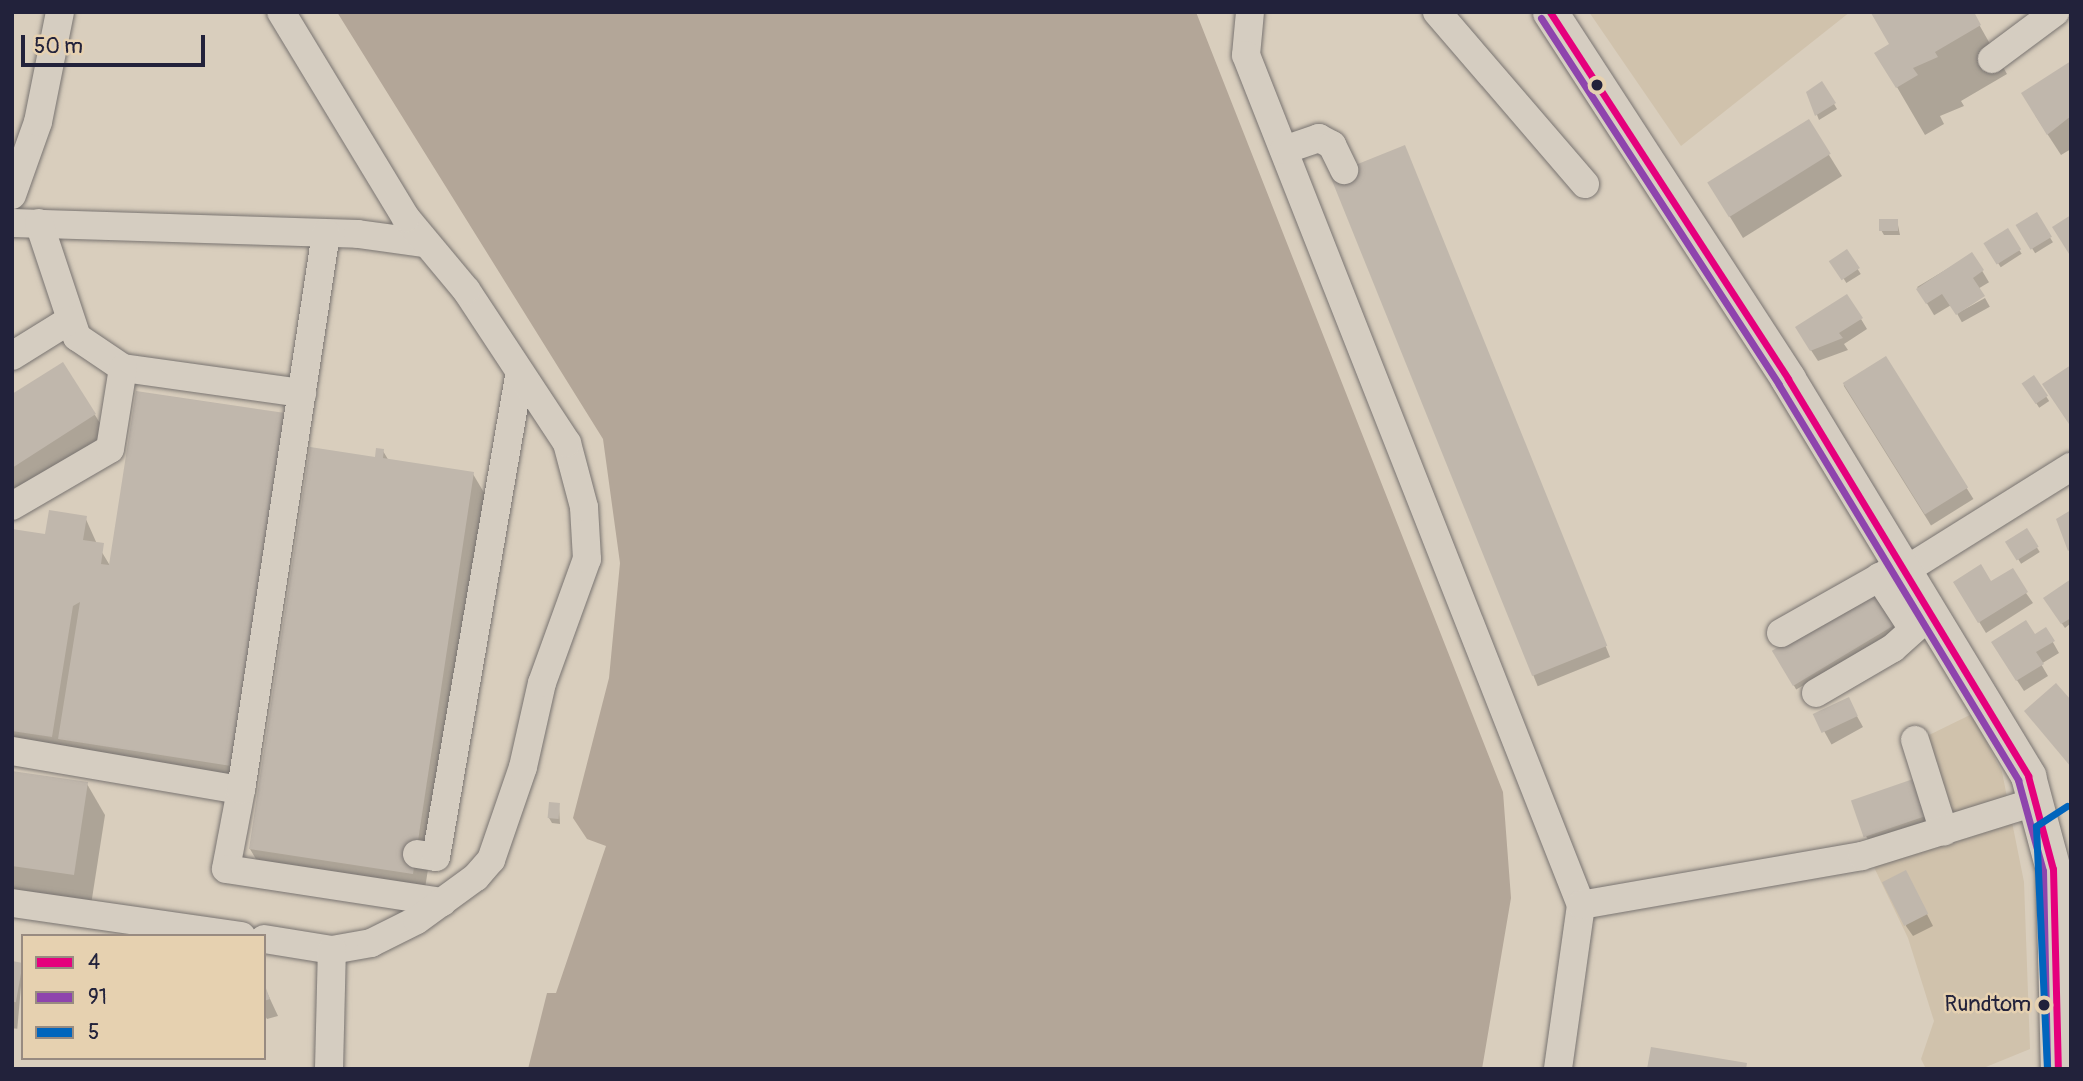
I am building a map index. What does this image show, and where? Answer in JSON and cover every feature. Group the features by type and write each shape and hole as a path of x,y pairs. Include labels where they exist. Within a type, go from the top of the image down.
{"main road":[{"path":"1550,12 1612,98 1896,570 1921,619 2052,815 2063,1021 2059,1067"}],"street":[{"path":"12,195 38,122 60,12"},
{"path":"266,939 332,950 371,943 442,902 491,860 523,767 542,683 587,559 584,507 567,443 519,375 466,290 424,243 281,12"},
{"path":"1250,12 1246,55 1581,905 1558,1069"},
{"path":"1437,12 1585,184"},
{"path":"1992,59 2055,12"},
{"path":"1284,150 1319,138 1332,145 1344,170"},
{"path":"302,393 123,368 76,337 26,223 326,233 424,243"},
{"path":"326,233 226,869 442,902"},
{"path":"12,356 70,320"},
{"path":"12,506 110,449 123,368"},
{"path":"417,854 436,857 519,375"},
{"path":"1780,633 1896,570 2071,467"},
{"path":"1816,693 1893,648 1921,619"},
{"path":"1915,740 1944,832"},
{"path":"12,751 240,790"},
{"path":"1581,905 1862,856 1944,832 2052,815"},
{"path":"12,903 83,925 213,934"},
{"path":"329,1069 332,950"}],"shaded area":[{"path":"337,12 1196,12 1503,792 1511,898 1482,1069 528,1069 547,993 556,993 606,846 587,839 573,818 609,678 620,563 603,439"},
{"path":"1589,12 1850,12 1681,146"},
{"path":"1972,714 2002,772 2024,882 2030,1049 1981,1069 1926,1069 1921,1059 1934,1021 1908,938 1871,861 1961,841 1925,737"}],"building":[{"path":"1974,12 1981,25 1935,52 1938,57 1913,68 1918,75 1896,88 1874,53 1889,44 1871,13"},
{"path":"2071,61 2071,116 2047,135 2021,93"},
{"path":"1822,81 1836,103 1815,116 1806,92"},
{"path":"1809,119 1831,154 1729,217 1707,183"},
{"path":"1405,145 1607,646 1532,676 1330,175"},
{"path":"2037,212 2052,237 2031,250 2016,225"},
{"path":"2071,215 2071,257 2052,227"},
{"path":"1879,219 1898,219 1898,231 1879,231"},
{"path":"2008,228 2021,249 1997,265 1983,243"},
{"path":"1847,249 1860,268 1842,280 1829,261"},
{"path":"1972,252 1984,270 1973,278 1985,296 1956,315 1942,294 1926,304 1916,289"},
{"path":"1847,294 1863,318 1839,333 1843,338 1810,351 1795,327"},
{"path":"1886,356 1968,487 1925,514 1843,383"},
{"path":"63,362 96,414 12,468 12,394"},
{"path":"2071,365 2071,427 2042,384"},
{"path":"2034,375 2048,396 2036,404 2022,383"},
{"path":"136,391 285,413 231,766 58,739 80,602 73,606 52,737 12,731 12,529 45,534 49,510 87,516 83,540 104,543 101,564 109,565"},
{"path":"310,447 375,457 376,448 384,449 383,458 474,472 413,874 249,849"},
{"path":"2071,510 2071,549 2068,551 2056,519"},
{"path":"2027,528 2039,547 2017,560 2005,542"},
{"path":"1981,564 1991,581 2013,568 2028,592 1978,623 1953,582"},
{"path":"2071,579 2071,618 2061,624 2043,598"},
{"path":"1873,590 1894,625 1793,686 1772,651"},
{"path":"2026,620 2035,634 2046,627 2055,641 2036,652 2044,664 2016,681 1991,642"},
{"path":"2056,683 2071,700 2071,767 2024,711"},
{"path":"1849,697 1858,716 1822,733 1813,714"},
{"path":"12,771 88,782 74,875 12,866"},
{"path":"1919,777 1932,814 1864,837 1851,800"},
{"path":"549,802 560,803 559,819 548,818"},
{"path":"1906,870 1928,914 1904,926 1882,882"},
{"path":"12,961 21,963 16,1002 12,1002"},
{"path":"1651,1047 1747,1063 1746,1069 1647,1069"}],"transit line":[{"name":"4","path":"1550,12 1788,379 2028,776 2053,869 2058,1069"},
{"name":"91","path":"1541,18 1779,385 2018,780 2043,871 2047,1069"},
{"name":"5","path":"2047,1069 2036,826 2067,806"}],"place":[{"name":"Rundtom","path":"2044,1005"}]}
